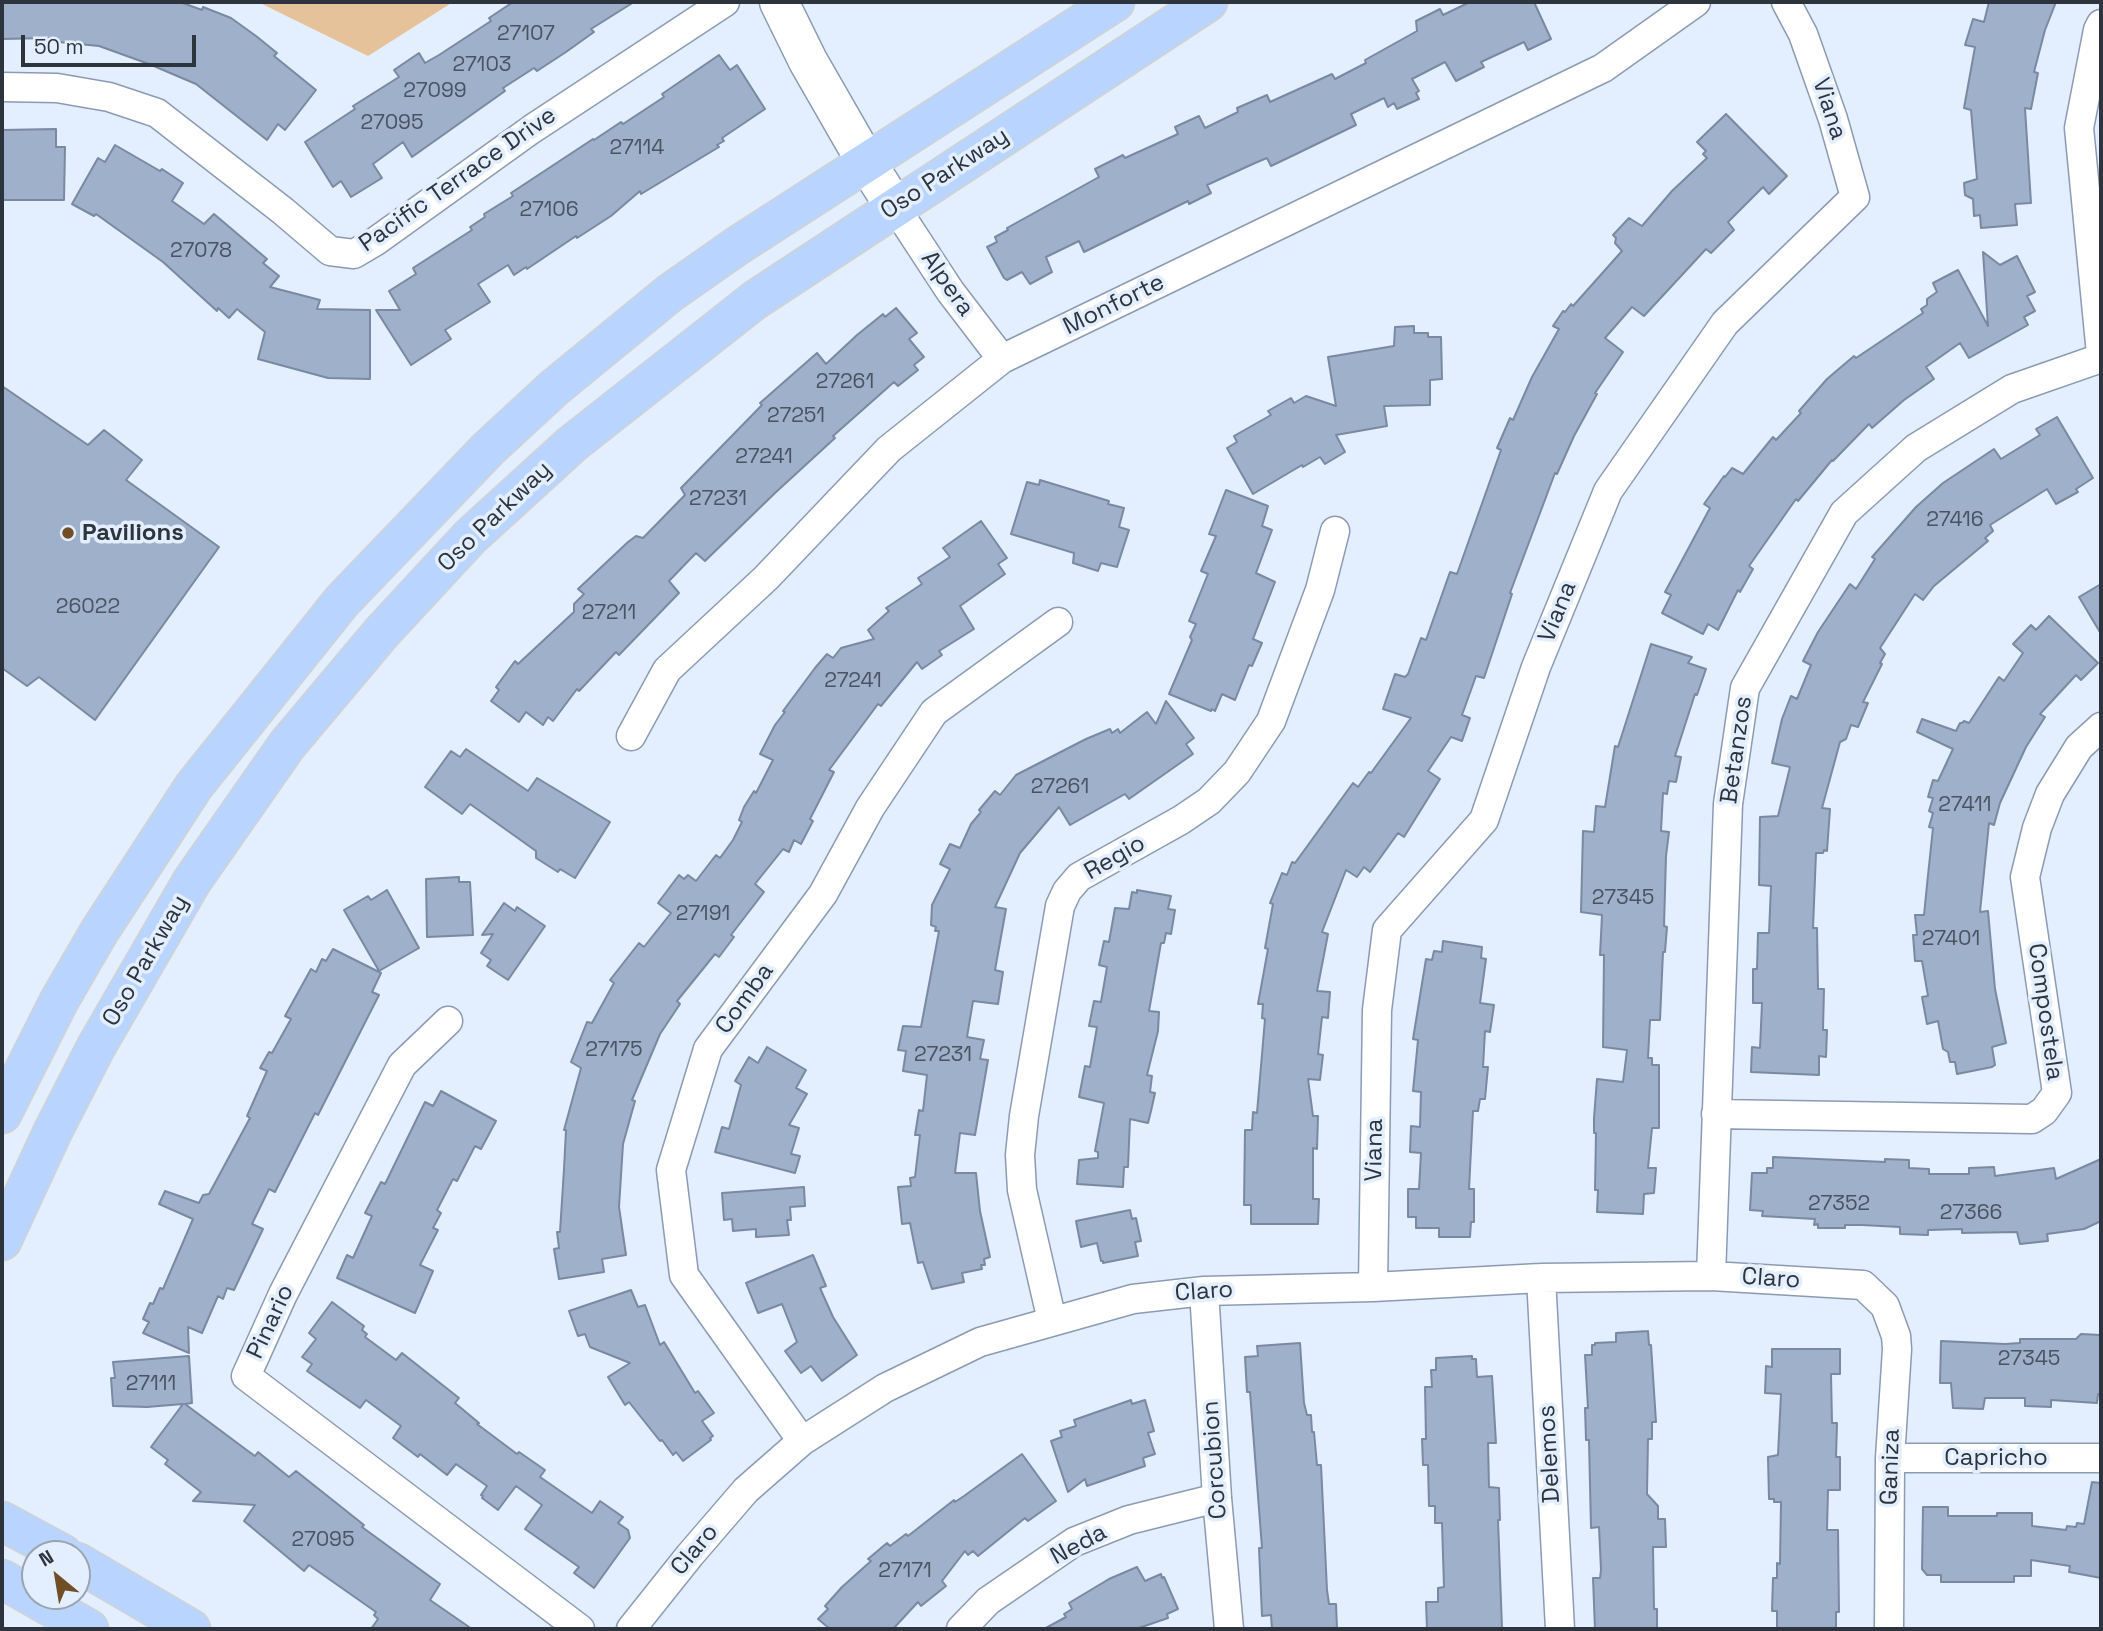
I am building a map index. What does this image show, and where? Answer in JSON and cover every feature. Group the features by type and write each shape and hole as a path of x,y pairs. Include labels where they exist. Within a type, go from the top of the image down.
{"main road":[{"name":"Oso Parkway","path":"2,1114 59,1001 99,932 187,796 342,601 488,449 584,363 703,269 1115,2"},
{"name":"Oso Parkway","path":"2,1241 96,1047 192,881 287,746 382,632 470,537 572,444 755,300 1208,2"},
{"path":"2,1521 37,1540"},
{"path":"91,1570 191,1629"},
{"path":"2,1579 89,1629"}],"street":[{"name":"Pacific Terrace Drive","path":"2,87 57,88 109,97 157,113 330,251 354,254 532,129 725,2"},
{"path":"779,2 807,61 895,207"},
{"name":"Monforte","path":"631,736 667,670 766,578 889,449 1002,359 1603,68 1696,2"},
{"name":"Viana","path":"1373,1287 1377,1010 1387,930 1484,820 1536,667 1608,491 1725,323 1855,197 1833,119 1803,34 1786,2"},
{"path":"2101,24 2079,128 2101,356"},
{"name":"Alpera","path":"895,207 950,290 1002,359"},
{"name":"Betanzos","path":"1711,1276 1728,804 1745,688 1844,513 1916,448 2012,389 2101,356"},
{"name":"Regio","path":"1052,1321 1022,1190 1020,1155 1024,1116 1060,906 1067,891 1079,877 1181,820 1209,801 1237,772 1271,721 1320,590 1335,531"},
{"name":"Comba","path":"802,1441 684,1275 671,1170 708,1049 822,894 870,808 934,712 1058,622"},
{"name":"Compostela","path":"1716,1114 2032,1118 2044,1111 2057,1093 2025,877 2036,828 2050,794 2079,747 2101,727"},
{"name":"Pinario","path":"448,1021 402,1065 283,1294 246,1377 580,1629"},
{"name":"Claro","path":"631,1629 746,1490 802,1441 885,1388 980,1342 1133,1298 1204,1291 1373,1287 1541,1278 1711,1276 1863,1285 1885,1306"},
{"name":"Delemos","path":"1541,1278 1560,1629"},
{"name":"Corcubion","path":"1204,1291 1217,1498 1229,1629"},
{"name":"Ganiza","path":"1885,1306 1897,1349 1890,1458 1889,1629"},
{"name":"Capricho","path":"1890,1458 2101,1458"},
{"name":"Neda","path":"961,1629 988,1601 1074,1542 1129,1520 1217,1498"}],"shaded area":[{"path":"258,2 453,2 368,56"}],"building":[{"path":"2,2 180,2 202,10 203,7 231,18 256,36 277,53 274,56 316,90 285,130 278,124 267,140 196,84 149,64 99,46 48,41 48,38 2,39"},
{"path":"513,2 634,2 591,29 594,32 566,52 537,71 534,68 503,88 505,91 412,157 403,142 373,164 382,178 351,197 341,181 333,187 305,142 355,109 353,106 399,77 394,70 419,53 425,63 491,21 489,18"},
{"path":"1470,2 1534,2 1551,39 1528,50 1524,42 1481,62 1484,67 1456,81 1445,62 1412,79 1419,91 1416,93 1419,99 1397,109 1394,103 1388,107 1384,98 1351,114 1356,125 1271,166 1267,158 1207,185 1211,193 1189,204 1188,201 1084,252 1079,241 1046,257 1052,272 1030,284 1022,272 1007,280 1004,278 987,247 997,242 995,237 1099,177 1095,169 1178,134 1175,127 1199,116 1205,128 1238,112 1237,108 1267,95 1270,102 1332,74 1335,79 1417,31 1416,21 1440,9 1443,15"},
{"path":"1989,2 2056,2 2034,72 2038,73 2031,109 2025,108 2031,203 2015,204 2017,225 1981,228 1980,215 1974,216 1973,199 1965,195 1964,183 1977,179 1971,110 1964,108 1975,47 1965,45 1973,19 1984,22"},
{"path":"719,55 730,70 737,65 765,109 722,138 724,141 717,145 719,147 641,194 640,191 611,216 527,269 526,267 514,275 508,265 478,284 490,302 445,330 451,339 411,365 376,310 400,310 389,291 416,274 413,268 472,230 470,227 485,217 484,214 513,196 511,193 593,139 621,122 623,124 664,97 662,94"},
{"path":"1726,114 1787,176 1769,194 1763,187 1728,222 1734,230 1711,253 1706,249 1644,316 1632,307 1605,338 1623,352 1595,393 1597,394 1557,474 1555,473 1510,593 1512,594 1484,678 1476,676 1462,715 1470,718 1462,741 1451,737 1428,771 1440,779 1404,837 1398,833 1370,872 1364,867 1357,877 1346,870 1322,932 1328,934 1317,991 1330,992 1328,1018 1322,1017 1318,1054 1323,1055 1320,1080 1308,1079 1313,1116 1318,1116 1317,1149 1313,1148 1313,1199 1319,1199 1318,1224 1251,1224 1251,1205 1244,1205 1245,1130 1252,1130 1253,1112 1257,1113 1265,1019 1262,1018 1263,1004 1258,1004 1268,949 1265,948 1273,904 1270,903 1282,873 1287,875 1292,862 1295,863 1353,783 1358,787 1369,772 1371,773 1411,718 1383,709 1395,674 1405,677 1408,674 1421,638 1426,640 1450,572 1457,574 1501,450 1497,448 1510,418 1513,420 1532,377 1559,329 1553,326 1563,311 1571,304 1573,306 1622,251 1615,243 1616,238 1613,235 1629,218 1642,226 1672,191 1707,158 1703,154 1706,151 1697,142"},
{"path":"56,129 56,147 65,147 64,200 2,200 2,130"},
{"path":"115,145 183,183 172,201 204,224 214,214 267,259 263,263 279,276 270,287 320,300 317,309 370,310 370,379 328,378 258,359 265,332 237,309 229,318 218,308 217,311 163,262 96,214 94,216 72,204 98,158 105,162"},
{"path":"1983,252 2000,265 2017,256 2035,292 2027,296 2035,311 2024,317 2028,325 1969,358 1960,343 1926,367 1934,379 1904,400 1872,428 1869,424 1832,460 1798,501 1796,499 1749,566 1753,569 1740,592 1738,590 1718,630 1708,624 1703,634 1662,613 1671,595 1665,592 1710,508 1704,504 1724,476 1732,468 1743,474 1773,437 1776,440 1801,413 1799,411 1827,379 1854,356 1856,358 1923,313 1921,309 1927,305 1927,299 1937,292 1933,283 1958,270 1988,326"},
{"path":"896,308 917,333 909,339 924,357 914,365 918,370 898,386 894,382 833,436 835,438 705,561 696,553 669,581 679,593 619,655 616,652 579,691 577,689 553,721 548,717 543,725 526,712 519,722 491,701 499,690 496,687 515,661 518,664 574,612 574,604 584,594 578,589 628,542 636,536 643,538 685,495 681,488 762,405 760,403 817,353 826,364 883,314 885,317"},
{"path":"1414,326 1414,333 1441,337 1442,379 1430,380 1430,405 1384,406 1387,426 1336,435 1345,452 1325,464 1320,457 1303,467 1302,465 1253,494 1227,448 1237,442 1234,436 1271,415 1268,411 1291,398 1294,403 1306,396 1336,406 1328,357 1394,346 1395,327"},
{"path":"2,386 88,445 104,430 142,460 126,480 219,547 95,720 39,677 27,686 2,668"},
{"path":"2057,417 2093,478 2076,489 2078,492 2056,504 2047,489 1990,525 1993,531 1985,538 1988,541 1934,586 1923,600 1915,594 1880,648 1885,654 1863,702 1868,703 1858,727 1851,725 1846,739 1840,742 1822,808 1830,809 1827,851 1816,853 1813,928 1817,928 1818,989 1824,989 1823,1030 1827,1030 1826,1057 1819,1056 1819,1075 1751,1072 1752,1047 1760,1048 1762,1003 1753,1003 1753,969 1757,969 1758,933 1769,933 1771,886 1759,885 1760,817 1778,816 1790,767 1772,763 1782,719 1791,696 1797,699 1811,665 1803,661 1818,632 1850,584 1856,589 1875,559 1872,557 1916,507 1943,483 1994,449 2001,459 2040,435 2036,429"},
{"path":"1040,480 1124,508 1119,527 1129,530 1117,567 1101,563 1098,571 1073,563 1074,553 1011,534 1027,482 1039,485"},
{"path":"1226,490 1268,506 1262,526 1272,530 1256,573 1275,582 1253,639 1262,643 1252,666 1249,665 1235,700 1222,694 1215,711 1211,711 1169,694 1192,640 1190,637 1196,624 1189,621 1208,574 1201,571 1216,536 1209,534"},
{"path":"981,521 1007,558 998,564 1005,574 960,606 974,629 939,651 942,655 922,669 917,662 881,706 878,704 829,770 834,772 810,819 813,821 801,844 794,840 789,852 783,849 755,884 764,892 731,935 734,937 719,957 715,954 677,1001 680,1004 660,1034 632,1100 635,1101 623,1144 619,1207 626,1255 602,1259 604,1272 559,1279 554,1249 559,1248 557,1232 560,1232 564,1130 581,1068 571,1062 587,1022 592,1023 614,983 610,980 639,943 644,947 671,913 658,903 679,875 684,879 688,875 696,881 716,855 720,858 733,840 742,822 739,820 744,807 754,791 756,793 773,760 760,754 785,712 783,711 815,668 827,654 833,658 841,648 874,639 868,630 889,611 886,608 922,584 918,578 950,557 943,548"},
{"path":"2101,584 2101,634 2079,597"},
{"path":"2049,616 2098,663 2081,680 2076,675 2040,714 2045,717 2026,747 2000,803 1994,825 1989,823 1980,912 1988,911 1995,989 2006,1043 1992,1047 1995,1065 1992,1067 1957,1074 1955,1062 1950,1062 1948,1052 1943,1049 1938,1021 1927,1024 1922,997 1928,996 1922,961 1915,961 1913,935 1917,935 1915,915 1924,915 1933,828 1929,827 1933,813 1929,811 1933,798 1928,797 1933,780 1938,781 1953,749 1917,732 1922,719 1956,731 1960,723 1969,723 1999,677 2004,681 2023,653 2013,644 2031,625 2036,630"},
{"path":"1651,644 1692,657 1688,663 1706,669 1675,756 1681,757 1676,782 1669,781 1667,794 1663,793 1661,831 1669,832 1664,926 1667,927 1663,952 1660,1020 1650,1020 1648,1058 1652,1058 1652,1065 1659,1065 1659,1128 1652,1128 1648,1168 1656,1168 1654,1193 1644,1194 1643,1214 1597,1212 1594,1118 1597,1079 1623,1082 1627,1050 1603,1047 1604,955 1600,955 1602,915 1581,912 1583,831 1594,832 1596,806 1605,807 1615,746 1618,747"},
{"path":"1166,701 1194,738 1186,744 1193,754 1129,799 1125,794 1070,825 1059,807 1020,853 995,907 1006,909 995,970 1003,972 998,1004 973,1001 967,1037 984,1040 980,1059 988,1060 975,1135 960,1133 955,1173 976,1173 980,1211 990,1257 984,1259 985,1265 981,1265 982,1269 962,1273 964,1282 932,1289 923,1262 918,1263 910,1223 902,1224 898,1187 911,1186 910,1178 915,1177 920,1135 915,1135 919,1110 923,1111 927,1075 903,1071 906,1051 898,1050 903,1026 921,1027 939,931 935,931 936,927 931,925 932,905 950,869 940,864 950,844 960,848 971,824 981,812 979,810 995,791 1000,795 1016,775 1110,729 1112,733 1118,729 1120,733 1147,712 1156,724"},
{"path":"466,749 528,791 537,778 610,822 575,878 560,869 558,872 536,858 536,851 470,804 462,814 425,787 451,751 460,757"},
{"path":"459,877 459,882 470,882 473,935 427,937 426,879"},
{"path":"387,890 419,948 379,971 344,910 368,896 371,900"},
{"path":"1137,890 1171,896 1168,909 1175,910 1171,934 1166,933 1164,943 1161,943 1149,1011 1159,1012 1158,1031 1147,1075 1152,1076 1150,1092 1155,1093 1148,1123 1130,1119 1128,1167 1124,1167 1123,1187 1077,1184 1079,1160 1098,1158 1098,1152 1095,1151 1104,1103 1079,1097 1085,1066 1090,1067 1097,1027 1089,1026 1094,1001 1101,1002 1107,967 1099,965 1104,941 1109,942 1115,908 1129,909 1132,892 1137,893"},
{"path":"504,903 515,911 517,907 545,926 508,980 487,966 491,960 481,953 493,934 482,935"},
{"path":"1443,941 1482,947 1481,958 1486,959 1480,1003 1494,1005 1490,1032 1485,1031 1483,1067 1488,1067 1485,1099 1480,1099 1478,1111 1473,1111 1469,1189 1474,1189 1474,1222 1471,1222 1470,1237 1439,1237 1439,1228 1416,1228 1416,1217 1408,1217 1408,1189 1419,1189 1421,1153 1410,1152 1411,1126 1420,1127 1421,1092 1413,1091 1418,1040 1413,1039 1426,959 1432,960 1434,951 1442,952"},
{"path":"333,949 381,973 372,992 379,995 275,1192 269,1189 252,1224 263,1229 234,1290 227,1288 223,1299 218,1296 202,1333 188,1327 189,1353 143,1333 149,1322 143,1319 150,1303 153,1304 160,1288 163,1289 193,1219 159,1204 165,1191 199,1203 203,1195 209,1194 250,1118 247,1116 267,1071 260,1068 269,1052 272,1053 291,1019 285,1016 311,969 316,972 322,959 326,961"},
{"path":"767,1047 806,1070 796,1088 807,1094 789,1125 799,1128 791,1154 800,1156 795,1173 715,1152 722,1127 729,1129 741,1085 735,1081 749,1057 758,1063"},
{"path":"441,1091 496,1121 481,1149 475,1146 457,1181 453,1179 437,1210 441,1213 433,1228 438,1230 420,1265 433,1271 415,1313 337,1278 347,1255 353,1258 372,1216 365,1213 381,1182 385,1184 425,1102 433,1106"},
{"path":"1773,1157 1885,1162 1885,1159 1909,1160 1909,1168 1929,1169 1929,1174 1969,1174 1969,1168 1994,1167 1995,1176 2054,1168 2056,1179 2101,1159 2101,1221 2084,1229 2047,1234 2048,1241 2020,1244 2017,1232 1962,1233 1962,1229 1928,1230 1928,1235 1900,1234 1900,1227 1845,1225 1845,1228 1818,1228 1818,1224 1814,1225 1815,1219 1762,1216 1763,1211 1750,1210 1752,1173 1767,1173 1767,1168 1773,1168"},
{"path":"804,1187 805,1206 790,1207 791,1220 787,1220 789,1235 756,1237 756,1229 733,1231 732,1219 724,1220 722,1193"},
{"path":"1130,1210 1132,1219 1136,1218 1141,1241 1135,1242 1138,1256 1103,1263 1097,1243 1081,1247 1076,1221"},
{"path":"813,1255 826,1286 820,1288 833,1317 857,1355 822,1381 811,1366 801,1373 785,1351 797,1342 782,1304 758,1313 746,1283"},
{"path":"631,1290 638,1307 645,1305 660,1345 664,1342 695,1393 698,1391 714,1413 702,1421 713,1436 711,1440 683,1461 676,1452 673,1455 662,1440 660,1441 629,1402 625,1405 608,1377 630,1363 590,1347 585,1334 578,1336 569,1311"},
{"path":"332,1302 364,1326 362,1330 367,1334 365,1337 396,1360 402,1353 459,1398 455,1403 479,1423 477,1424 517,1454 519,1452 545,1470 540,1477 592,1513 600,1501 623,1517 618,1523 628,1530 630,1538 594,1588 574,1573 579,1567 525,1529 542,1505 516,1486 498,1510 482,1498 487,1486 456,1464 447,1475 420,1454 418,1457 393,1438 401,1426 366,1400 360,1408 307,1371 312,1364 302,1357 316,1339 309,1333"},
{"path":"1648,1331 1656,1422 1652,1422 1652,1439 1648,1439 1647,1494 1658,1506 1658,1519 1665,1519 1666,1547 1653,1547 1657,1629 1595,1629 1593,1578 1600,1578 1601,1570 1599,1527 1591,1528 1585,1355 1592,1355 1592,1345 1595,1343 1616,1342 1616,1333"},
{"path":"2081,1334 2101,1335 2101,1394 2098,1394 2097,1403 2051,1400 2051,1407 2025,1406 2025,1398 1985,1398 1983,1409 1953,1408 1951,1383 1940,1383 1941,1341 2005,1344 2020,1343 2020,1339 2076,1339"},
{"path":"1300,1343 1304,1403 1307,1415 1311,1415 1317,1465 1321,1465 1327,1590 1329,1604 1336,1604 1337,1629 1272,1629 1271,1615 1262,1616 1259,1548 1262,1548 1245,1357 1258,1356 1257,1346"},
{"path":"1772,1349 1840,1349 1840,1374 1831,1374 1832,1423 1837,1423 1836,1457 1840,1457 1840,1490 1828,1490 1827,1530 1838,1530 1839,1612 1836,1612 1836,1629 1777,1629 1777,1611 1772,1611 1773,1578 1777,1578 1777,1563 1780,1564 1781,1502 1769,1499 1768,1457 1778,1455 1781,1394 1765,1393 1766,1366 1772,1367"},
{"path":"189,1356 192,1403 185,1404 255,1456 258,1452 289,1477 296,1471 364,1525 362,1527 440,1584 430,1600 472,1629 371,1629 378,1619 374,1615 376,1612 309,1565 304,1571 244,1521 255,1505 193,1501 201,1492 165,1464 168,1460 151,1447 183,1404 113,1406 111,1378 115,1378 113,1362"},
{"path":"1472,1356 1472,1359 1476,1359 1477,1377 1492,1376 1496,1443 1488,1443 1489,1487 1499,1488 1502,1629 1427,1629 1426,1602 1438,1602 1438,1588 1444,1587 1442,1523 1435,1523 1435,1506 1429,1506 1428,1465 1423,1465 1422,1439 1426,1439 1425,1387 1432,1387 1431,1370 1436,1370 1436,1358"},
{"path":"1131,1400 1132,1404 1145,1400 1154,1431 1148,1433 1155,1454 1143,1458 1145,1466 1087,1486 1085,1479 1068,1492 1051,1441 1062,1437 1060,1431 1076,1426 1074,1420"},
{"path":"1022,1454 1056,1501 1028,1521 1025,1518 978,1556 973,1551 968,1555 965,1551 942,1581 946,1586 921,1606 918,1602 893,1629 830,1629 818,1619 828,1609 825,1606 842,1587 887,1543 890,1546 906,1534 908,1536 954,1500 955,1502 964,1496"},
{"path":"2092,1482 2101,1483 2101,1578 2069,1572 2070,1566 2031,1560 2031,1576 2014,1576 2014,1582 1941,1582 1941,1575 1927,1575 1922,1569 1923,1507 1948,1507 1948,1516 2032,1513 2032,1526 2066,1530 2067,1526 2084,1524"},
{"path":"1137,1567 1145,1581 1161,1574 1162,1578 1164,1577 1178,1609 1167,1614 1168,1618 1136,1629 1044,1629 1066,1617 1064,1614 1072,1609 1069,1603 1109,1579"}],"place":[{"name":"Pavilions","path":"68,533"}]}
